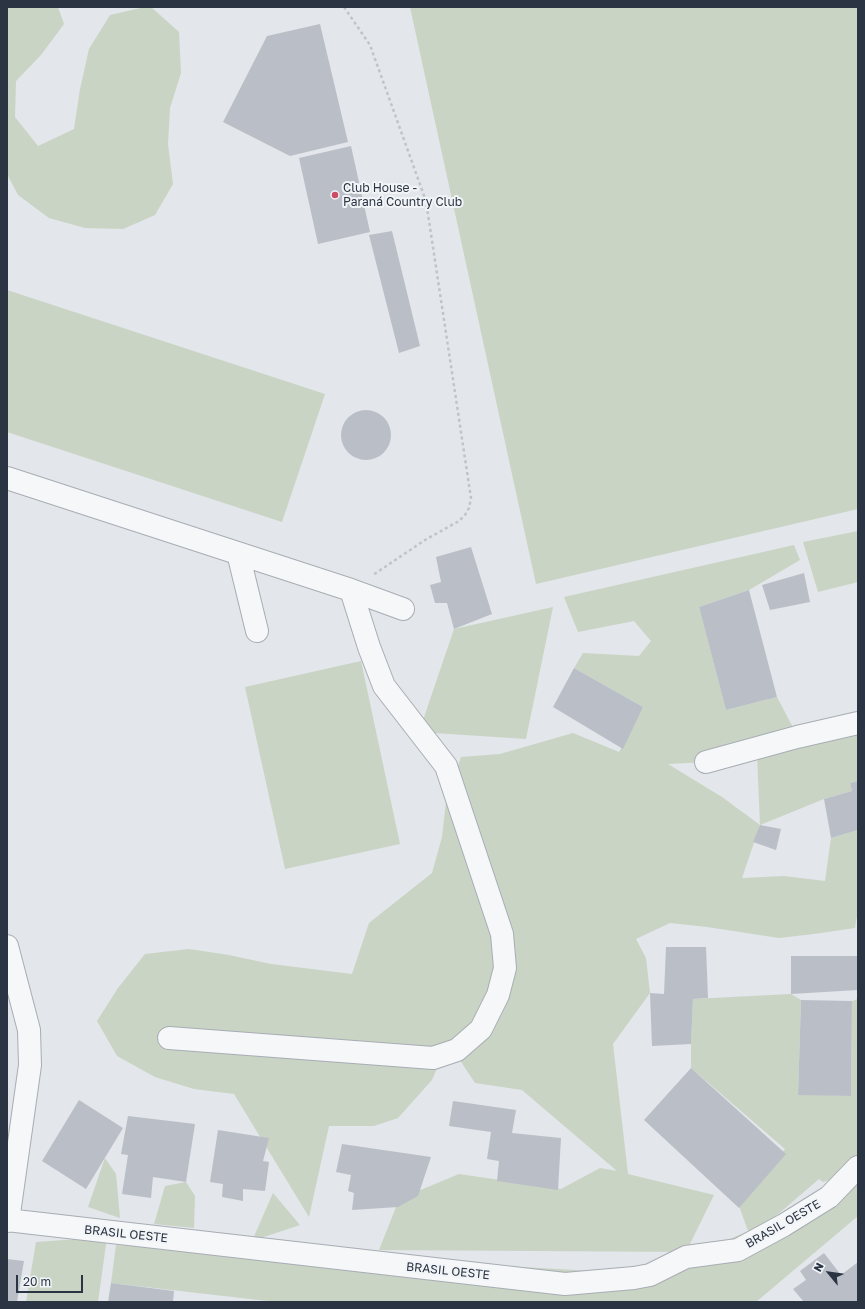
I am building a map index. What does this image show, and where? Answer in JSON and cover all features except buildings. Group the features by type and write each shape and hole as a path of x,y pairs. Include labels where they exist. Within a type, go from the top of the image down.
{"street":[{"path":"7,478 352,590 403,609"},
{"path":"238,553 257,631"},
{"path":"169,1038 433,1058 456,1050 481,1029 498,995 505,968 502,934 446,766 384,686 369,647 352,590"},
{"path":"706,762 797,737 858,723"},
{"path":"7,946 29,1030 30,1065 8,1220"},
{"name":"BRASIL OESTE","path":"8,1220 565,1284 634,1278 650,1275 686,1257 738,1250 784,1225 829,1197 858,1166"}],"path":[{"path":"344,7 370,45 426,201 471,498 469,508 459,521 425,540 352,590"}],"green space":[{"path":"7,7 58,7 64,24 41,55 16,81 15,117 38,146 74,129 80,89 89,49 110,15 151,7 179,32 181,73 170,108 168,144 173,184 155,215 123,229 85,228 49,218 18,195 7,174"},
{"path":"410,7 858,7 858,509 536,584"},
{"path":"7,290 325,394 282,522 7,432"},
{"path":"858,531 858,582 818,592 803,542"},
{"path":"794,545 800,560 749,590 699,607 726,710 777,697 799,739 706,762 668,764 722,797 760,825 742,878 784,876 825,881 831,838 858,830 858,910 855,928 779,938 670,923 636,939 646,958 650,993 613,1044 628,1174 714,1195 686,1252 379,1250 398,1202 418,1191 459,1174 561,1189 600,1168 617,1171 522,1090 475,1083 448,1042 432,1080 398,1118 374,1126 329,1126 309,1217 234,1094 194,1089 155,1077 117,1056 97,1021 118,988 145,954 189,949 229,955 271,964 352,974 369,923 432,873 442,837 446,801 461,757 500,754 573,733 619,752 643,707 574,668 583,653 639,656 651,641 634,621 578,632 564,597"},
{"path":"553,607 526,739 419,732 454,629"},
{"path":"361,661 400,844 285,869 245,687"},
{"path":"858,728 858,781 850,783 852,791 824,799 760,825 757,753"},
{"path":"791,994 801,1000 798,1094 851,1096 852,1001 858,999 858,1216 756,1302 276,1302 111,1283 116,1245 650,1274 748,1231 738,1203 785,1149 691,1068 693,999","holes":["844,1176 770,1221 819,1179 823,1182"]},
{"path":"105,1158 116,1174 120,1218 88,1207"},
{"path":"186,1182 195,1196 194,1228 154,1224 165,1186"},
{"path":"273,1193 300,1225 252,1241"},
{"path":"107,1237 98,1302 26,1302 36,1242"}],"place":[{"name":"Club House - Paraná Country Club","path":"335,195"}]}
